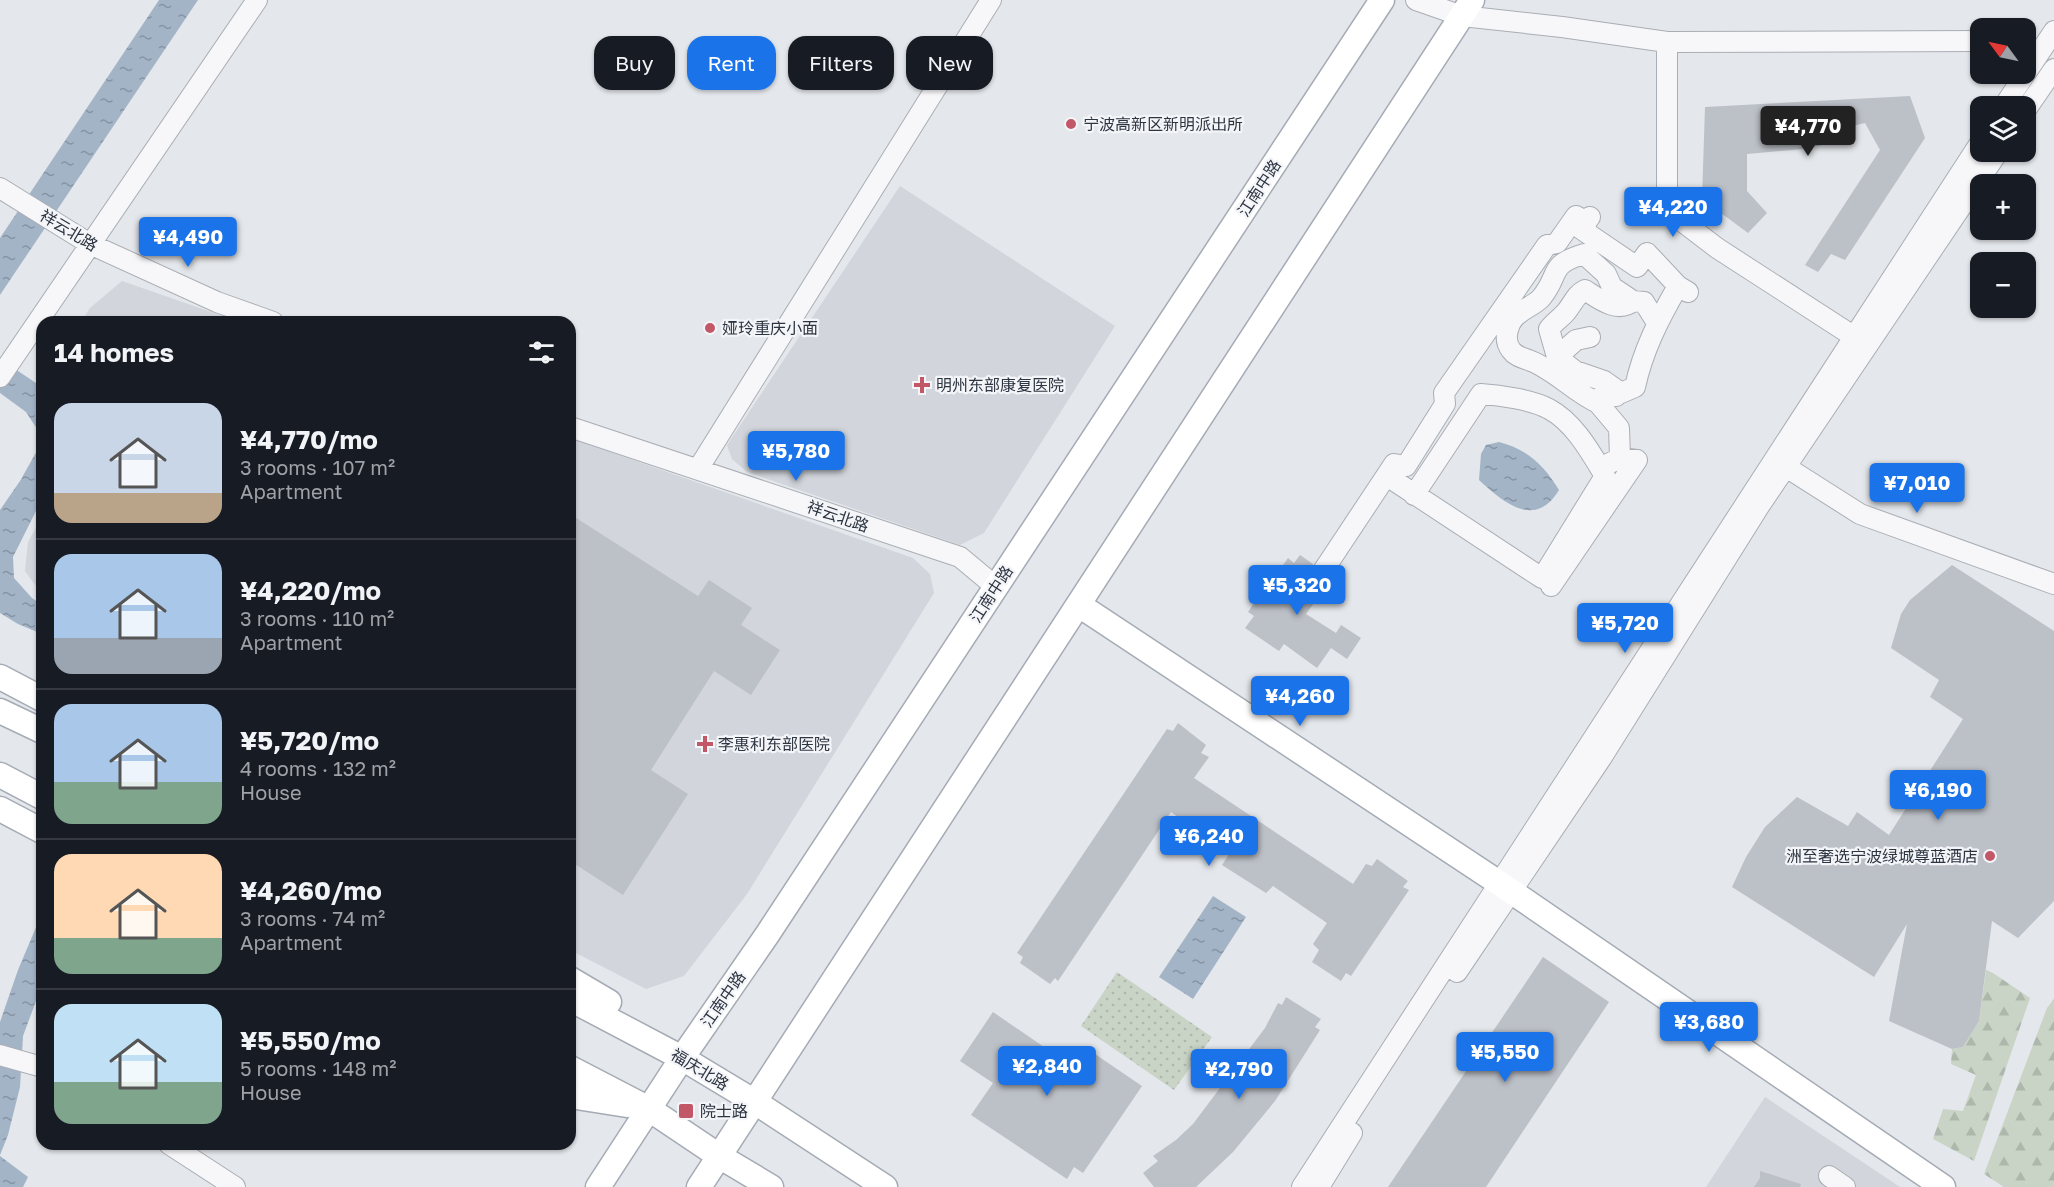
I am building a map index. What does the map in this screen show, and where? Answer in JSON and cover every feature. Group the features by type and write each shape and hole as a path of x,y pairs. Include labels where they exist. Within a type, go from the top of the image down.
{"main road":[{"name":"江南中路","path":"598,1187 682,1058 767,935 1382,0"},
{"path":"699,1187 1467,8"},
{"path":"1079,605 1505,887 1943,1187"},
{"path":"0,677 36,696"},
{"path":"0,711 36,728"},
{"path":"0,775 36,793"},
{"path":"0,809 36,828"},
{"path":"576,983 616,1007 682,1058"},
{"name":"福庆北路","path":"576,1002 682,1058 755,1102 885,1187"},
{"path":"576,1071 649,1109 719,1156 771,1187"},
{"path":"576,1097 649,1109"}],"street":[{"path":"41,316 257,0"},
{"path":"698,469 991,0"},
{"path":"1416,0 1562,27 1667,42 1970,41"},
{"path":"2036,39 2052,37"},
{"path":"2011,96 2052,37"},
{"path":"1667,42 1667,205 1679,219 1717,248 1853,336"},
{"path":"2035,96 2054,69"},
{"path":"1780,463 1853,336 1970,158"},
{"path":"1319,1187 1505,887 1780,463 1991,162"},
{"name":"祥云北路","path":"0,188 90,244 217,302 256,316"},
{"path":"1406,466 1445,404 1444,393 1547,245 1557,243 1576,216 1590,217 1581,229 1637,267 1647,253 1683,289 1657,322 1644,352 1635,387 1621,393 1604,381 1575,371 1557,357 1549,329 1556,319 1565,314 1578,293 1585,290 1621,308 1633,301"},
{"path":"1620,458 1619,428 1598,403 1533,361 1517,356 1510,349 1506,338 1510,323 1515,316 1540,299 1557,267 1567,259 1584,254 1606,274 1612,287 1633,301 1644,302 1657,322"},
{"path":"0,377 36,324"},
{"path":"1557,357 1576,340 1590,338"},
{"path":"1323,571 1394,464 1406,466 1415,472 1475,383"},
{"path":"1598,403 1601,397 1616,396 1618,391"},
{"path":"1414,495 1481,394 1502,395 1549,408 1565,421 1589,449 1605,476 1542,578"},
{"name":"祥云北路","path":"576,429 960,557 996,587"},
{"path":"1387,477 1552,586 1637,460 1620,458 1600,468"},
{"path":"1780,463 1860,514 2052,579"},
{"path":"1302,1187 1505,887"},
{"path":"0,1055 36,1065"},
{"path":"178,1150 235,1187"}],"shaded area":[{"name":"明州东部康复医院","path":"900,186 1115,326 984,533 960,545 747,472 732,459 727,445"},
{"path":"122,281 223,316 85,316 90,308"},
{"name":"李惠利东部医院","path":"576,440 913,558 930,574 934,593 747,894 684,976 646,989 576,953"},
{"path":"36,528 36,586 25,571 28,542"},
{"path":"1765,1097 1900,1187 1706,1187"}],"green space":[{"path":"1986,970 2030,998 1974,1161 1933,1139 1943,1109 1963,1111 1976,1075 1951,1064 1952,1049 1963,1047 1979,1021"},
{"path":"1117,972 1212,1037 1174,1090 1081,1026"},
{"path":"2054,999 2054,1187 2004,1187 1984,1174 2047,1008"}],"water":[{"path":"159,0 198,0 0,295 0,238"},
{"path":"0,359 36,383 36,427 26,412 0,393"},
{"path":"1499,442 1518,449 1534,459 1547,473 1559,490 1550,502 1540,508 1529,510 1519,508 1498,496 1479,480 1481,454 1486,445"},
{"path":"36,453 36,511 13,557 14,578 36,601 36,632 0,613 0,510"},
{"path":"1213,896 1246,917 1193,999 1159,977"},
{"path":"36,927 36,1001 23,1036 20,1087 8,1135 0,1155 0,1022"},
{"path":"0,1156 28,1177 23,1187 0,1187"}],"building":[{"path":"1910,96 1925,138 1845,260 1831,254 1818,272 1805,265 1880,150 1865,123 1836,130 1837,142 1803,149 1747,154 1747,191 1767,213 1748,233 1702,199 1705,107"},
{"path":"576,518 698,596 709,580 752,608 741,625 780,650 751,695 714,671 651,770 688,794 623,895 576,865"},
{"path":"1300,555 1313,564 1311,571 1316,581 1323,583 1330,581 1306,614 1336,633 1341,625 1361,638 1347,659 1331,648 1317,668 1284,644 1279,651 1245,628 1254,616 1248,612 1262,591 1264,592 1288,558 1294,563"},
{"path":"1952,565 2054,631 2054,901 2018,938 1992,921 1979,1021 1963,1047 1952,1049 1889,1021 1907,924 1874,977 1732,887 1746,857 1765,827 1797,797 1848,826 1857,812 1889,835 1963,719 1930,697 1939,680 1891,648 1901,614 1910,600"},
{"path":"1178,723 1206,745 1201,753 1209,757 1194,778 1353,884 1366,864 1372,866 1377,859 1408,881 1403,887 1409,890 1351,976 1346,973 1341,981 1312,962 1319,950 1313,944 1327,923 1273,886 1266,893 1222,865 1230,853 1171,812 1058,981 1055,978 1050,984 1020,963 1023,957 1017,953 1167,729 1173,731"},
{"path":"1543,957 1609,1002 1486,1187 1388,1187"},
{"path":"1286,997 1321,1019 1315,1027 1320,1030 1275,1101 1233,1152 1196,1187 1154,1187 1143,1173 1158,1161 1153,1156 1176,1140 1193,1124 1265,1028 1278,1003 1282,1005"},
{"path":"993,1012 1079,1071 1092,1052 1142,1086 1083,1173 1074,1167 1067,1179 971,1115 993,1083 960,1061"},
{"path":"1760,1171 1801,1184 1800,1187 1754,1187 1760,1178"}],"place":[{"name":"宁波高新区新明派出所","path":"1071,124"},
{"name":"娅玲重庆小面","path":"710,328"},
{"name":"明州东部康复医院","path":"922,385"},
{"name":"李惠利东部医院","path":"705,744"},
{"name":"洲至奢选宁波绿城尊蓝酒店","path":"1990,856"},
{"name":"院士路","path":"686,1111"}]}
